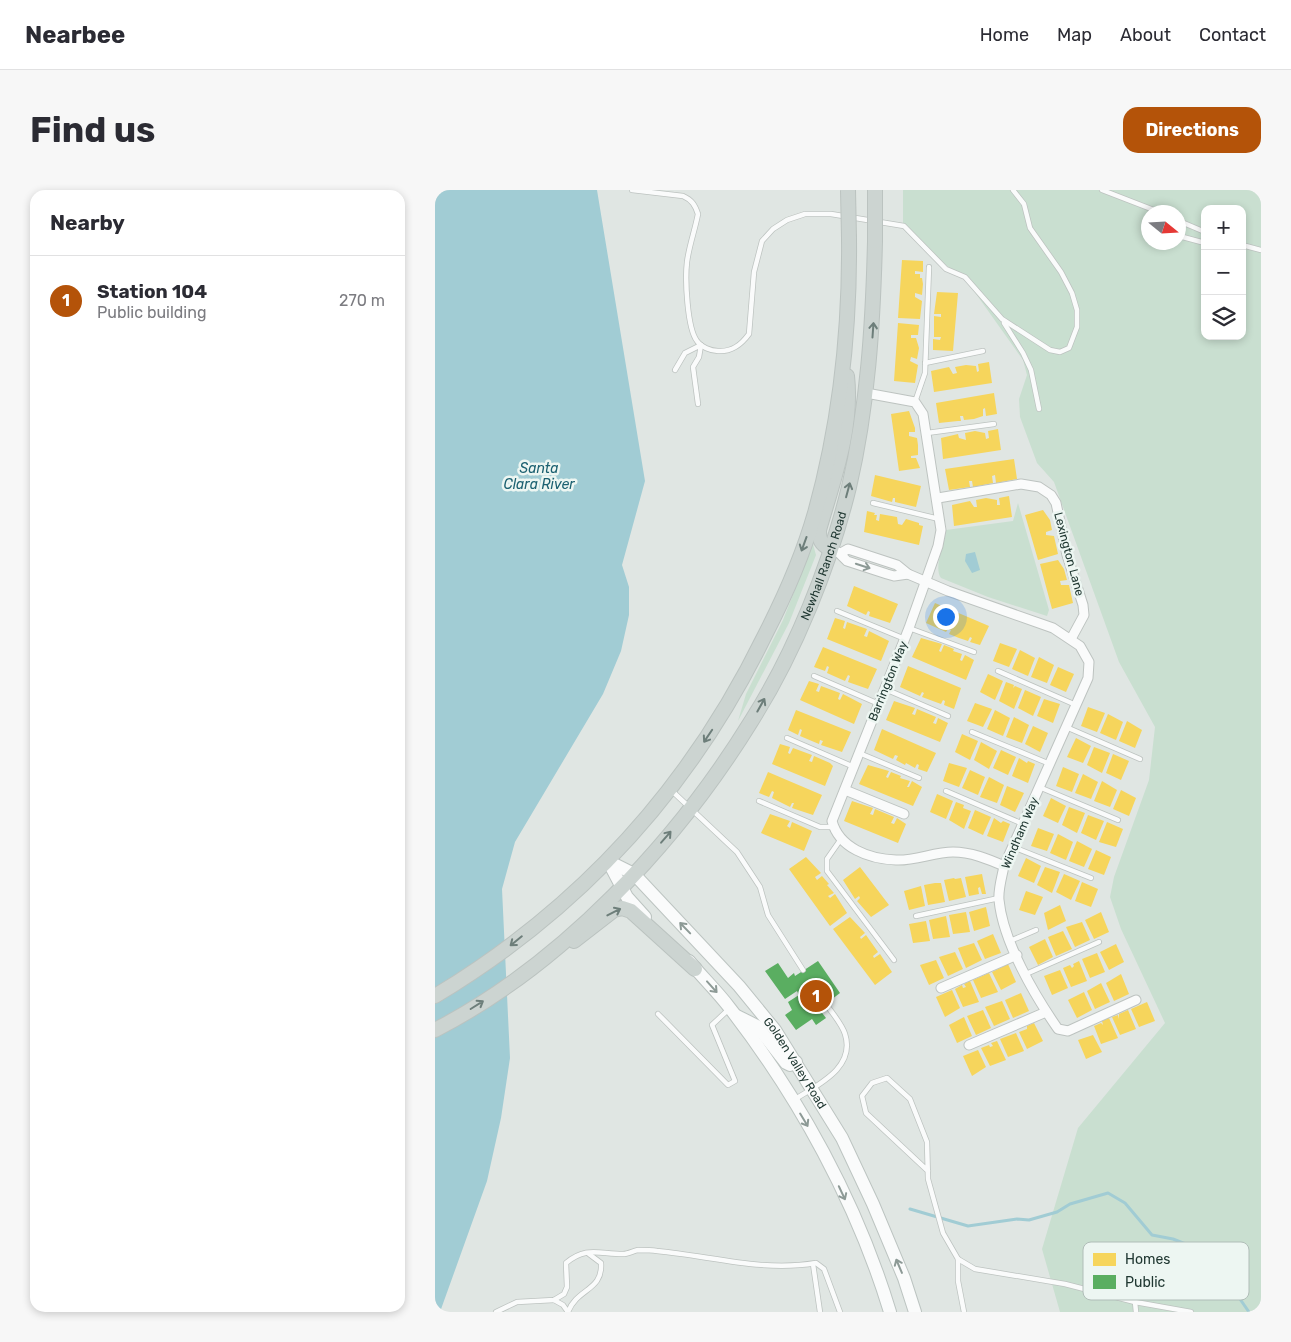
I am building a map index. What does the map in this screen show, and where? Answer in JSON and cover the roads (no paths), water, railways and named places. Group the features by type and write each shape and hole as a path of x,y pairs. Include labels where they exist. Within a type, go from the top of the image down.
{"main road":[{"name":"Newhall Ranch Road","path":"608,861 652,813 709,736 749,667 784,598 815,515 835,431 850,297 848,190"},
{"name":"Newhall Ranch Road","path":"622,886 691,808 753,720 785,660 836,551 866,393 873,330 875,190"},
{"path":"836,551 823,545 819,539 819,530 839,461 850,399 844,356"},
{"path":"435,996 509,947 554,910 608,861"},
{"name":"Golden Valley Road","path":"608,861 634,874 739,986 775,1030 842,1138 873,1204 904,1278 915,1312"},
{"name":"Golden Valley Road","path":"608,861 627,897 733,1011 793,1100 821,1149 852,1214 882,1286 890,1312"},
{"path":"435,1030 501,990 558,945 622,886"},
{"path":"558,945 577,941 614,910 622,908 631,911 695,969"},
{"path":"733,1011 757,1026 786,1063 790,1065 795,1062"}],"street":[{"path":"866,393 915,402"},
{"name":"Barrington Way","path":"834,827 832,821 905,639 938,546 940,520 938,498 923,414 915,402"},
{"name":"Lexington Lane","path":"938,498 1021,484 1039,487 1051,495 1056,503 1067,555 1083,605 1084,615 1071,639"},
{"path":"836,551 847,561 894,576 908,574 925,580 948,592 1046,625 1071,639"},
{"name":"Windham Way","path":"1071,639 1080,646 1089,662 1088,678 1004,866 999,898 1004,927 1037,1000 1058,1029 1068,1031 1136,1000"},
{"path":"845,790 904,814"},
{"path":"834,827 835,834 847,846 865,854 896,860 953,852 974,855 1004,866"},
{"path":"941,988 1017,955"},
{"path":"969,1045 1047,1012"}],"lane":[{"path":"632,190 683,196 690,199 695,206 699,214 691,242 687,274 693,332 697,342 713,351 733,350 749,334 755,272 762,241 773,229 787,220 805,214 831,214 904,226 946,268 965,276 1001,320 1027,362 1039,409"},
{"path":"1001,320 1050,350 1060,352 1069,348 1077,327 1077,310 1072,293 1061,272 1030,228 1024,204 1013,190"},
{"path":"1102,190 1141,205"},
{"path":"1186,224 1201,230"},
{"path":"1186,238 1201,242"},
{"path":"1246,247 1261,250"},
{"path":"915,402 923,384 929,267"},
{"path":"675,370 685,353 701,344"},
{"path":"698,404 693,367 699,357 701,344"},
{"path":"925,363 983,351"},
{"path":"927,433 995,424"},
{"path":"873,503 940,520"},
{"path":"837,611 905,639"},
{"path":"909,628 974,652"},
{"path":"998,671 1076,705"},
{"path":"814,676 879,704"},
{"path":"885,689 948,716"},
{"path":"1066,727 1140,759"},
{"path":"972,732 1050,764"},
{"path":"787,738 854,768"},
{"path":"859,753 919,778"},
{"path":"1039,787 1117,820"},
{"path":"669,789 737,852 760,887 768,915 803,970"},
{"path":"946,791 1023,824"},
{"path":"759,801 820,827 834,827"},
{"path":"841,839 827,859 827,871 894,960"},
{"path":"1013,846 1091,878"},
{"path":"915,916 999,898"},
{"path":"1010,941 1036,930"},
{"path":"1026,974 1099,942"},
{"path":"793,1100 839,1069 845,1056 845,1034 826,1004"},
{"path":"658,1014 728,1085 735,1081 712,1025 733,1011"},
{"path":"928,1171 866,1113 862,1096 872,1083 887,1078 910,1100 927,1142 928,1171 928,1179 943,1233 958,1258 975,1269 1083,1289"},
{"path":"496,1312 517,1302 554,1300 564,1294 567,1287 566,1263 577,1254 625,1255 638,1250 655,1250 754,1266 783,1267 816,1263 824,1269 839,1312"},
{"path":"568,1312 572,1302 598,1282 602,1272 601,1263 587,1253"},
{"path":"958,1258 959,1281 964,1312"},
{"path":"813,1264 820,1312"},
{"path":"554,1300 563,1305 568,1312"},
{"path":"1127,1300 1191,1312"},
{"path":"1135,1302 1136,1312"}],"water":[{"name":"Santa Clara River","path":"435,190 597,190 645,481 622,565 629,587 629,615 621,651 603,694 515,842 502,889 510,1058 501,1118 487,1181 440,1312 435,1312"},
{"path":"975,552 980,570 972,573 965,561 966,554"}],"waterway":[{"path":"910,1209 968,1226 1017,1219 1029,1220 1057,1212 1070,1204 1108,1193 1125,1203 1152,1235 1180,1242"},
{"path":"1241,1300 1249,1312"}],"place":[{"name":"Station 104","path":"816,996"}]}
